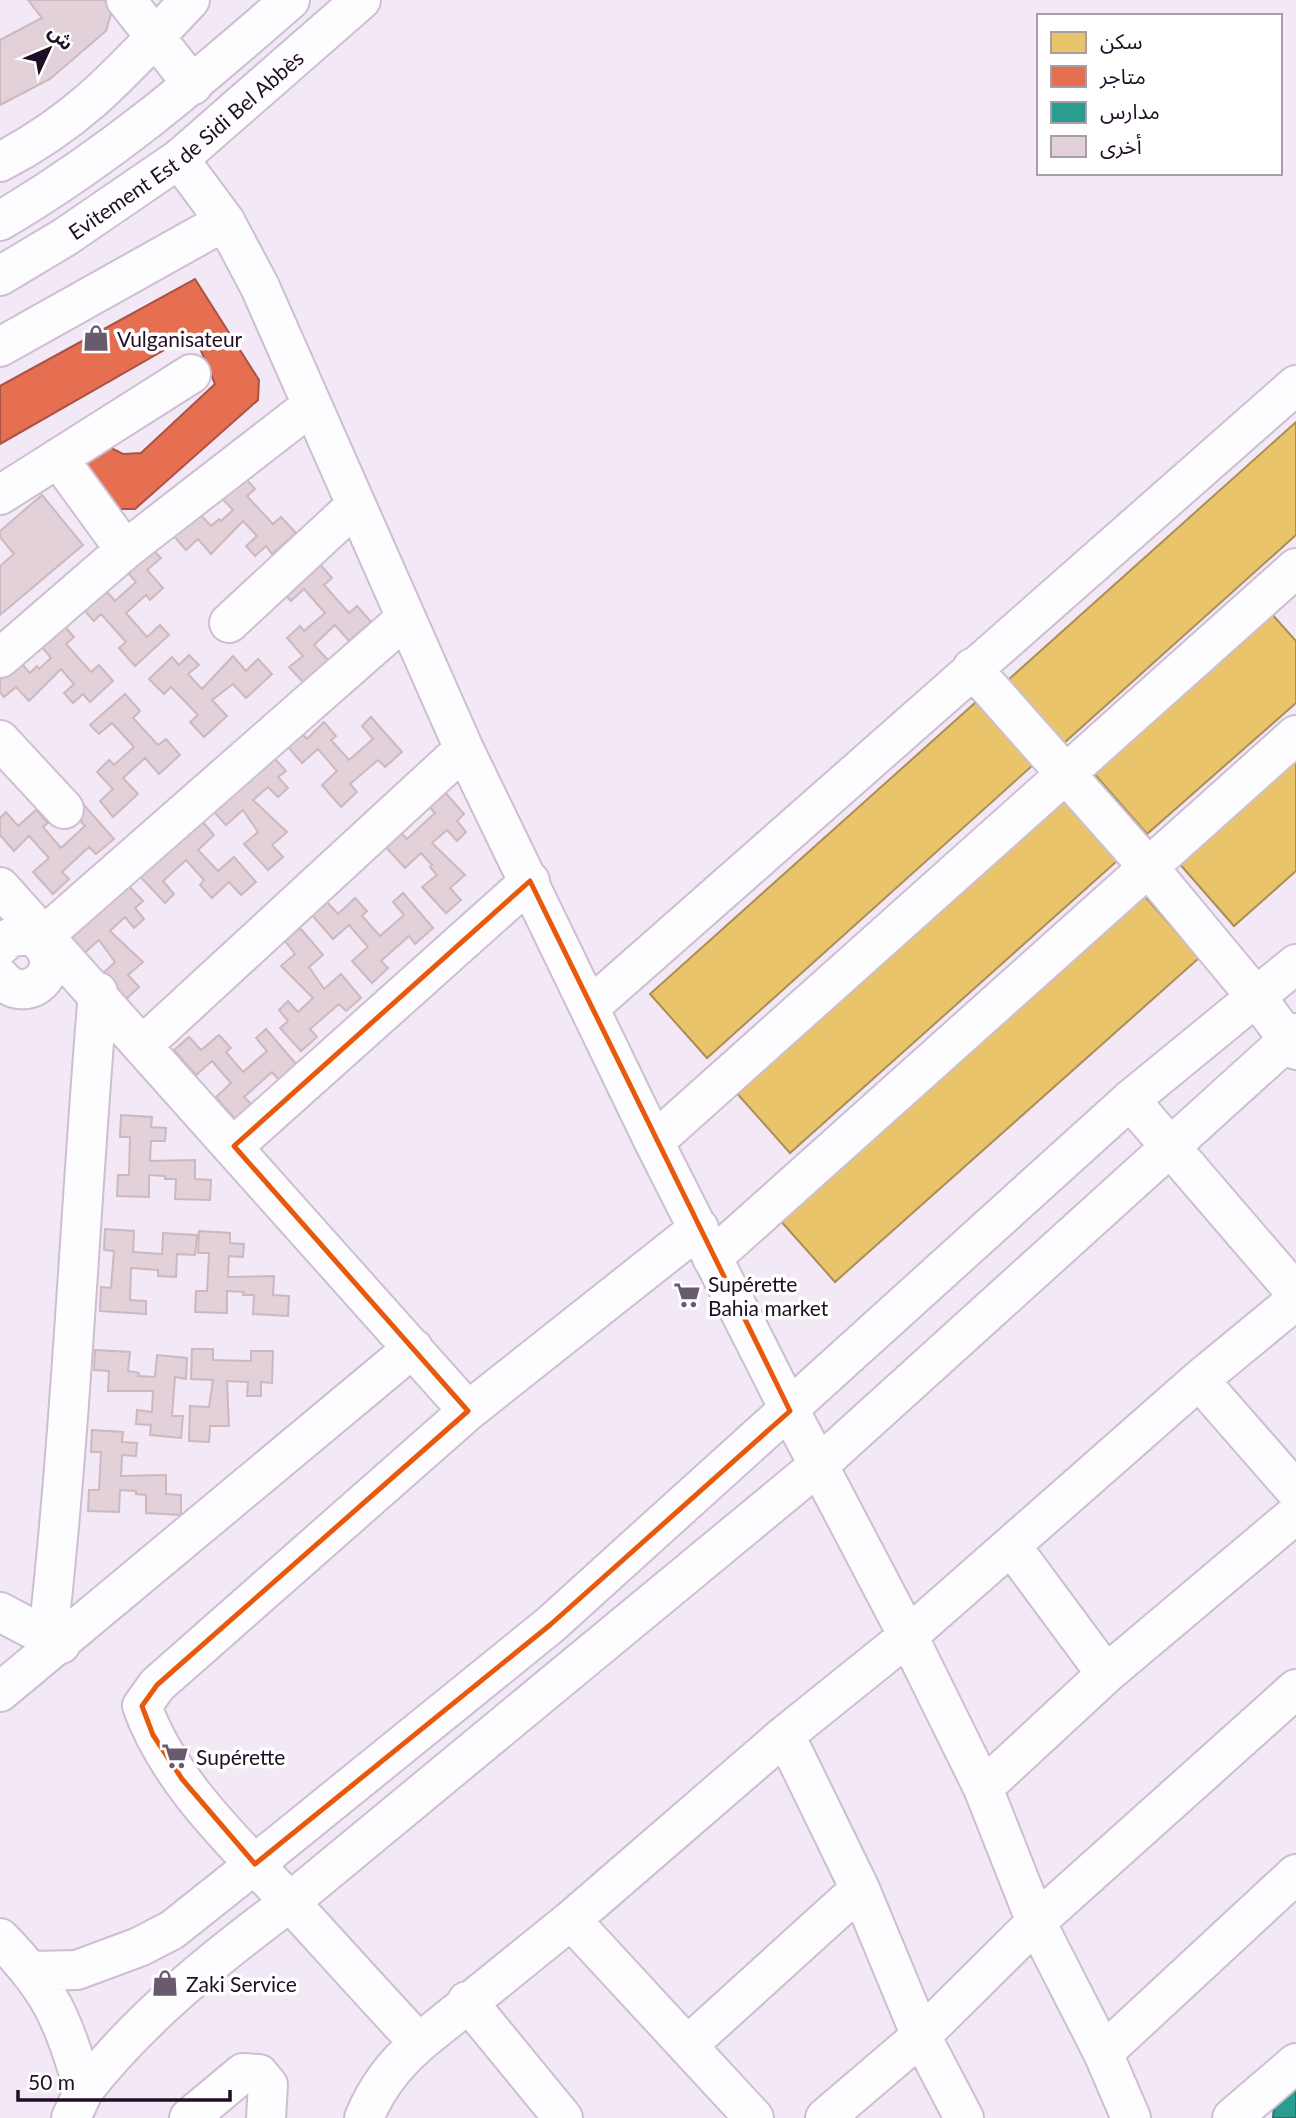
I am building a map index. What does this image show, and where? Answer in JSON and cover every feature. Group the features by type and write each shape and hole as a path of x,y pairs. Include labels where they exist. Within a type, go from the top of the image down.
{"main road":[{"path":"126,0 194,85"},
{"path":"0,162 64,124 101,94 190,0"},
{"name":"Evitement Est de Sidi Bel Abbès","path":"0,221 92,163 194,85 290,0"},
{"name":"Evitement Est de Sidi Bel Abbès","path":"0,276 65,237 178,159 361,0"},
{"path":"178,159 225,221 289,349 355,506 464,749 654,1142 790,1412 820,1464 908,1636 983,1788 1036,1922 1103,2053 1131,2118"},
{"path":"0,347 225,221"},
{"path":"0,495 191,374"},
{"path":"590,1007 1296,385"},
{"path":"0,658 125,550 312,405"},
{"path":"58,458 125,550"},
{"path":"229,623 355,506"},
{"path":"654,1142 1066,775 1289,587"},
{"path":"42,937 50,964 43,980 36,986 18,989 1,971 11,937 20,934 42,937 406,618"},
{"path":"78,2104 119,2045 221,1953 290,1902 820,1464 1169,1148 1293,1041 1149,868 972,668"},
{"path":"419,2043 255,1864 182,1779 153,1735 142,1706 157,1685 468,1411 706,1243 1149,868 1296,735"},
{"path":"0,740 64,809"},
{"path":"144,1044 464,749"},
{"path":"234,1146 530,881"},
{"path":"0,887 42,937 98,992 468,1411"},
{"path":"33,1971 77,1970 139,1947 172,1930 255,1864 550,1625 790,1412 1130,1100 1296,964"},
{"path":"54,1640 75,1278 98,992"},
{"path":"1130,1100 1296,1293"},
{"path":"364,2118 375,2091 397,2062 467,2001 571,1920 785,1735 908,1636 1199,1380 1296,1300"},
{"path":"0,1692 54,1640 413,1348"},
{"path":"1199,1380 1296,1491"},
{"path":"983,1788 1106,1674 1296,1514"},
{"path":"1012,1547 1106,1674"},
{"path":"0,1612 54,1640"},
{"path":"825,2118 921,2036 1036,1922 1296,1689"},
{"path":"785,1735 860,1889 921,2036 964,2118"},
{"path":"1103,2053 1296,1874"},
{"path":"688,2045 860,1889"},
{"path":"571,1920 754,2118"},
{"path":"0,1938 33,1971 56,2009 78,2104"},
{"path":"467,2001 563,2118"},
{"path":"1232,2118 1296,2063"},
{"path":"189,2118 243,2073 260,2074 268,2085 266,2118"}],"highlighted area":[{"path":"530,881 790,1411 550,1625 255,1864 182,1779 153,1735 142,1706 157,1685 468,1411 234,1146"}],"building: سكن":[{"path":"1296,422 1296,535 1064,743 1008,680"},
{"path":"1270,612 1296,641 1296,703 1147,834 1091,770"},
{"path":"976,702 1033,765 707,1058 650,994"},
{"path":"1296,757 1296,871 1234,926 1178,862"},
{"path":"1060,797 1117,861 790,1153 734,1090"},
{"path":"1143,894 1199,958 835,1282 779,1219"}],"building: متاجر":[{"path":"195,279 259,380 258,400 135,509 115,509 79,464 101,443 123,454 141,453 215,384 197,341 180,341 0,444 0,386"}],"building: مدارس":[{"path":"1296,2076 1296,2118 1273,2118 1275,2094"}],"building: أخرى":[{"path":"28,0 107,0 113,7 106,31 50,79 0,105 0,40 42,18"},
{"path":"241,473 255,489 247,496 273,524 281,517 296,533 272,554 266,546 255,556 246,546 257,536 243,521 211,554 198,539 186,550 173,535 198,512 211,526 219,519 221,521 233,510 218,494"},
{"path":"42,495 83,545 0,615 0,566 14,554 0,537 0,531"},
{"path":"147,544 161,558 147,570 163,588 150,600 146,595 126,613 147,637 160,625 169,635 135,666 119,648 126,642 101,614 94,621 79,605 101,585 115,601 136,582 122,566"},
{"path":"316,560 332,578 324,585 349,613 357,606 371,622 349,641 335,625 314,645 328,660 303,682 289,667 303,656 287,638 300,626 304,631 325,613 304,589 291,601 282,591"},
{"path":"60,621 74,637 66,644 91,672 99,665 113,681 90,702 83,694 73,703 64,693 74,684 61,669 29,701 16,687 4,697 0,692 0,674 17,659 30,673 37,666 39,669 51,658 37,641"},
{"path":"189,655 199,665 188,674 202,689 233,656 246,671 258,659 272,674 246,698 233,684 212,700 227,716 204,737 190,722 198,715 171,687 164,694 149,679 172,657 179,665"},
{"path":"125,694 140,711 133,718 158,745 166,739 180,755 159,774 145,758 123,778 138,794 113,817 100,801 113,789 97,772 109,760 114,765 134,747 112,723 99,734 90,725"},
{"path":"371,717 402,752 385,767 378,760 350,784 357,792 341,807 322,785 337,771 318,749 302,763 280,738 294,725 307,739 324,722 336,736 331,740 349,760 373,739 362,726"},
{"path":"265,748 286,771 278,777 288,788 278,797 268,787 253,800 287,832 272,845 283,857 268,870 244,844 258,832 243,810 226,825 205,802"},
{"path":"444,791 464,814 457,821 466,832 457,841 447,830 432,843 465,875 450,888 461,900 446,913 422,887 437,875 430,867 432,865 421,853 405,868 384,845 399,831 407,839 435,813 428,805"},
{"path":"83,804 114,839 96,854 89,847 62,872 69,879 53,894 33,872 49,858 29,836 14,851 0,835 0,818 6,812 18,826 36,810 48,823 43,827 61,848 85,826 73,813"},
{"path":"195,813 214,835 198,850 218,871 234,857 256,882 241,895 229,882 212,898 200,885 204,880 186,860 163,881 174,894 165,903 133,869"},
{"path":"121,878 143,901 135,908 144,919 134,928 125,917 110,931 143,962 128,975 139,987 124,1001 101,975 115,962 99,940 82,955 62,932 77,918 84,926 113,900"},
{"path":"403,893 433,928 415,944 409,936 381,961 388,968 372,983 352,961 368,947 349,925 333,939 311,914 326,901 338,914 355,898 367,911 362,916 380,936 404,915 393,902"},
{"path":"300,928 323,955 309,967 324,989 341,974 361,998 346,1011 339,1004 310,1029 317,1037 301,1051 280,1028 288,1021 279,1010 288,1001 298,1012 313,998 281,966 295,954 285,941"},
{"path":"266,1029 296,1064 279,1080 272,1072 244,1097 251,1104 235,1119 216,1097 231,1083 212,1061 196,1075 174,1050 189,1037 201,1050 219,1035 231,1048 226,1052 243,1072 267,1051 256,1038"},
{"path":"121,1115 152,1117 151,1127 166,1128 165,1141 151,1141 150,1161 195,1160 195,1179 211,1180 210,1200 175,1199 176,1179 149,1175 149,1197 117,1196 118,1175 129,1175 130,1137 120,1137"},
{"path":"105,1229 134,1231 133,1252 162,1254 163,1233 197,1235 195,1255 177,1254 176,1277 158,1276 158,1270 131,1268 130,1300 146,1301 146,1314 100,1311 101,1287 111,1288 114,1251 104,1250"},
{"path":"199,1231 230,1233 230,1243 244,1244 243,1257 229,1256 228,1277 274,1276 273,1295 289,1296 288,1316 253,1314 254,1295 227,1291 227,1313 195,1312 196,1291 207,1291 209,1253 198,1253"},
{"path":"192,1349 213,1349 213,1360 251,1361 251,1351 273,1351 272,1383 261,1382 261,1396 247,1396 248,1382 227,1381 229,1426 210,1426 209,1442 189,1441 190,1406 209,1407 213,1380 191,1379"},
{"path":"95,1350 130,1352 128,1371 139,1373 138,1376 155,1377 157,1355 187,1358 186,1379 175,1377 172,1416 183,1416 181,1438 150,1435 151,1425 136,1424 137,1410 152,1412 153,1391 108,1391 109,1371 94,1370"},
{"path":"92,1430 123,1432 122,1442 137,1443 136,1456 122,1455 121,1476 166,1475 166,1494 181,1495 181,1515 146,1513 146,1495 120,1490 119,1512 88,1511 89,1490 99,1490 101,1452 91,1452"}],"place":[{"name":"Vulganisateur","path":"96,338"},
{"name":"Supérette Bahia market","path":"687,1295"},
{"name":"Supérette","path":"175,1756"},
{"name":"Zaki Service","path":"165,1983"}]}
